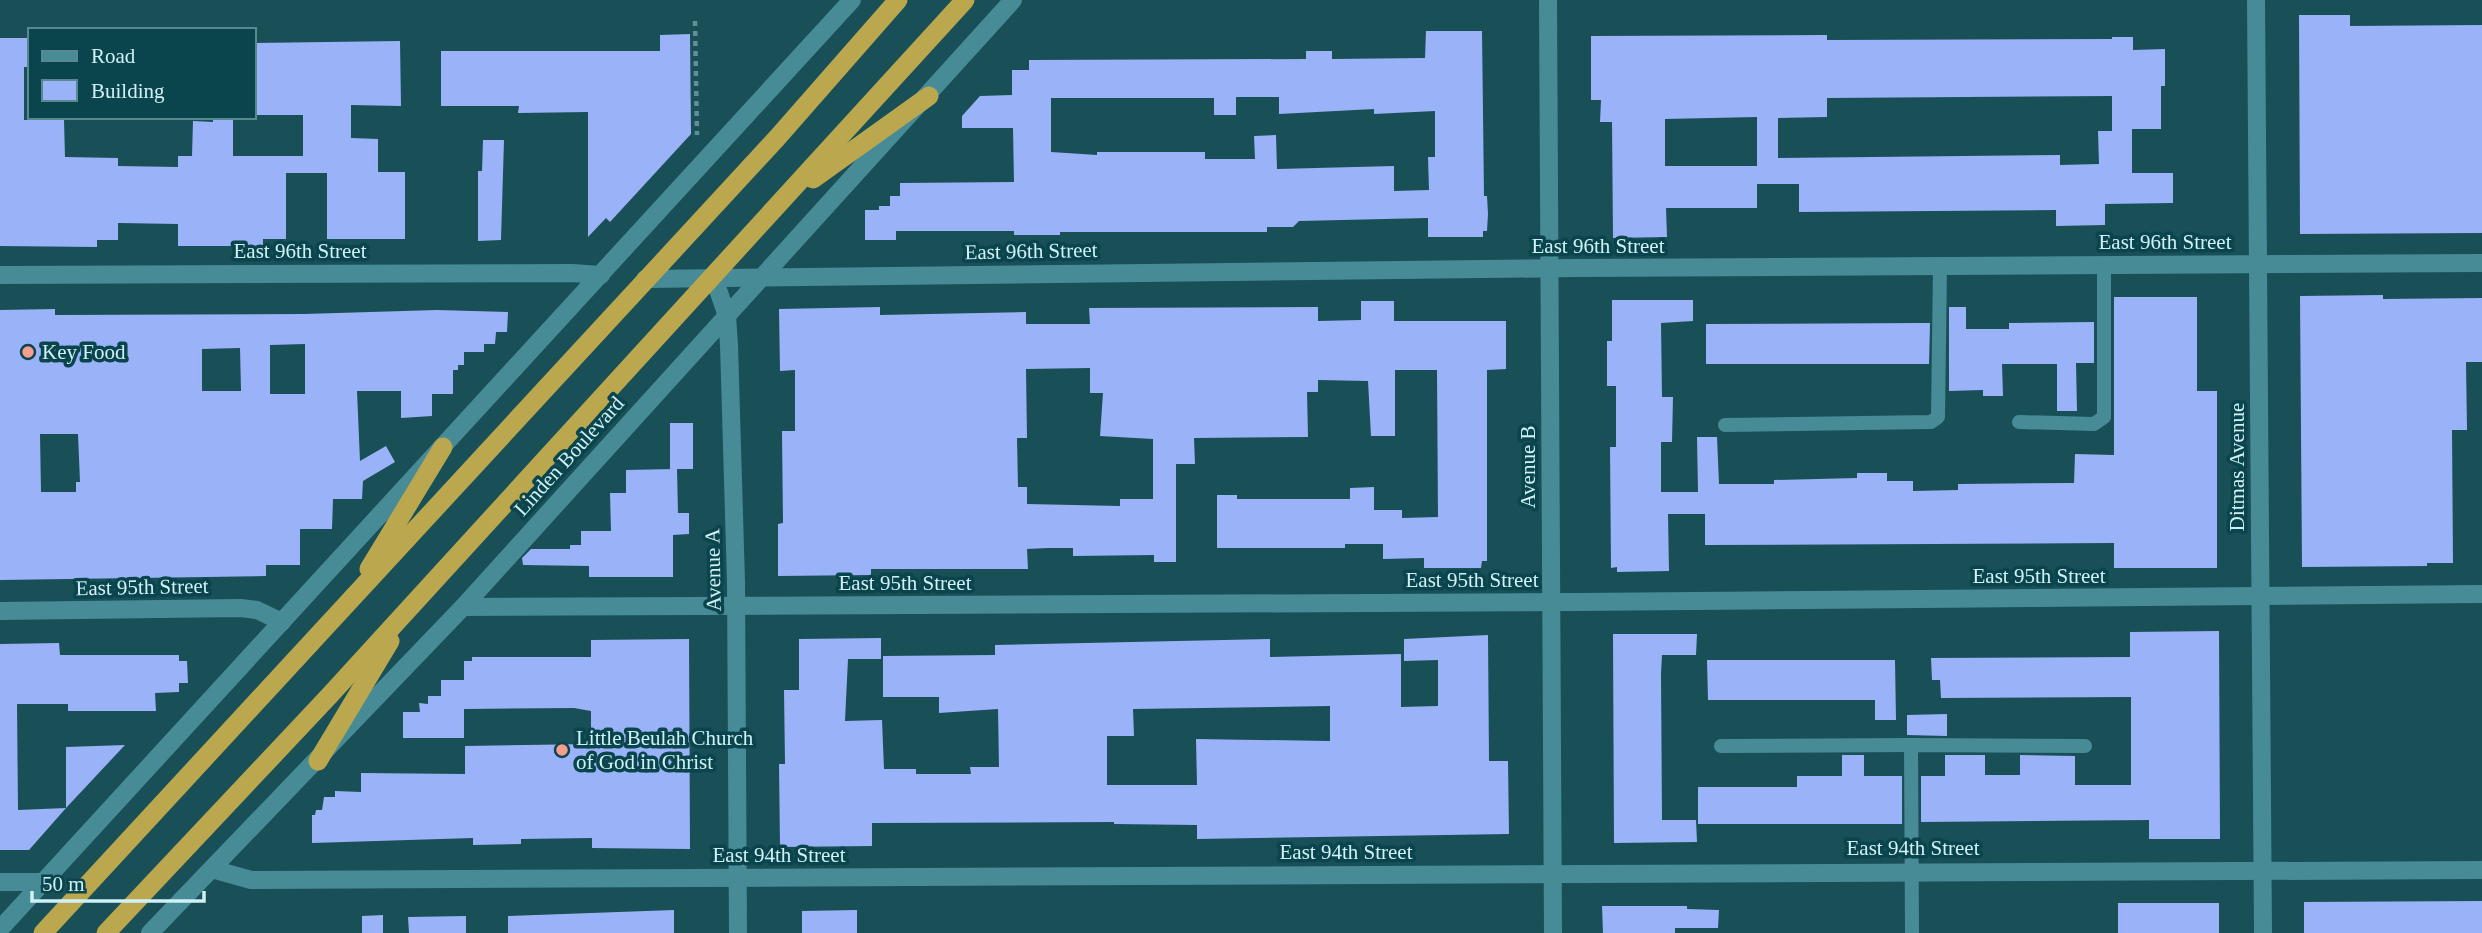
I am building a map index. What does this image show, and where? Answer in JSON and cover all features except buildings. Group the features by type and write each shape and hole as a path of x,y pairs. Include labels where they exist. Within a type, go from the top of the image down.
{"highway":[{"path":"43,933 351,601 898,0"},
{"name":"Linden Boulevard","path":"106,933 714,278 965,0"},
{"path":"787,198 929,96"},
{"path":"351,601 402,510 443,447"},
{"path":"318,761 359,698 406,612"}],"street":[{"path":"0,929 852,0"},
{"name":"Linden Boulevard","path":"150,933 463,607 929,96 1013,0"},
{"name":"Avenue B","path":"1548,0 1553,933"},
{"name":"Ditmas Avenue","path":"2256,0 2263,933"},
{"name":"East 96th Street","path":"714,278 2482,263"},
{"name":"East 96th Street","path":"0,275 601,275"},
{"path":"645,279 714,278"},
{"name":"Avenue A","path":"714,278 727,316 737,607 738,933"},
{"name":"East 95th Street","path":"463,607 1551,603 2482,594"},
{"name":"East 95th Street","path":"0,611 242,608 257,610 282,622"},
{"name":"East 94th Street","path":"212,869 251,880 2482,870"},
{"path":"0,882 43,882"}],"lane":[{"path":"2019,422 2094,424 2104,417 2104,265"},
{"path":"1725,425 1931,422 1938,417 1940,267"},
{"path":"1912,745 1912,933"},
{"path":"1720,746 2085,746"}],"path":[{"path":"695,22 697,135"}],"place":[{"name":"Key Food","path":"28,352"},
{"name":"Little Beulah Church of God in Christ","path":"562,750"}]}
